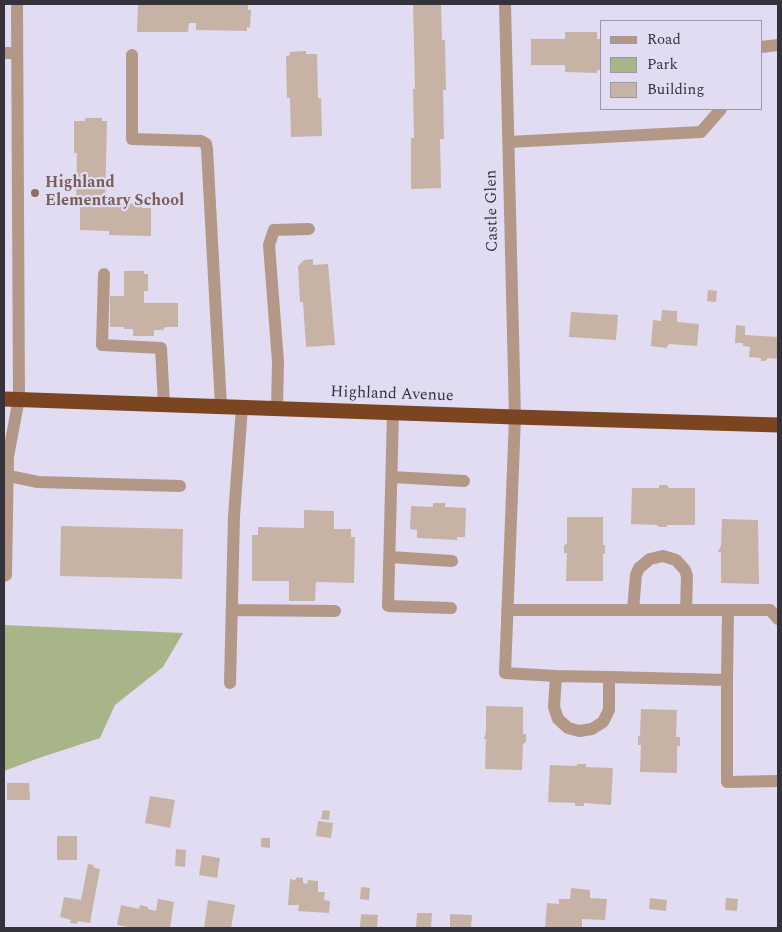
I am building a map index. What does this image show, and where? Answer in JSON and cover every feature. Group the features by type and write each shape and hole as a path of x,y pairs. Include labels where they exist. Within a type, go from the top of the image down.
{"highway":[{"name":"Highland Avenue","path":"11,398 514,418 778,425"}],"street":[{"path":"4,576 6,575 6,475 11,398 17,4"},
{"name":"Castle Glen","path":"505,4 514,418 505,673 556,676"},
{"path":"762,47 778,45"},
{"path":"4,53 17,53"},
{"path":"132,55 132,139 201,141 206,144 221,406"},
{"path":"508,142 701,132 720,110"},
{"path":"277,408 278,362 269,245 274,230 309,229"},
{"path":"104,274 102,345 160,348 164,404"},
{"path":"230,683 234,516 242,407"},
{"path":"393,413 388,606 451,608"},
{"path":"6,475 38,482 180,486"},
{"path":"392,477 464,481"},
{"path":"633,610 636,575 650,558 663,556 676,560 686,570 686,610"},
{"path":"390,557 452,561"},
{"path":"233,610 335,611"},
{"path":"507,610 770,610 778,619"},
{"path":"728,610 727,782 778,781"},
{"path":"609,677 609,710 603,722 592,729 579,732 568,728 558,719 554,708 556,676 609,677 727,680"}],"green space":[{"path":"4,625 183,633 163,667 115,705 100,738 4,771"}],"building":[{"path":"138,4 248,4 248,10 251,10 250,28 247,27 247,31 196,30 196,23 189,23 188,32 137,32"},
{"path":"413,4 441,4 442,40 445,40 446,90 443,90 444,139 440,139 441,188 411,189 411,138 414,138 413,89 415,89"},
{"path":"565,32 597,32 597,39 600,39 600,70 597,70 597,73 565,72 565,65 531,65 531,39 565,39"},
{"path":"306,51 306,54 317,54 318,98 321,98 322,136 291,137 290,98 287,98 286,56 290,55 290,52"},
{"path":"85,118 102,118 102,121 107,121 105,203 142,204 142,208 151,208 151,236 109,235 109,231 80,230 80,200 76,200 77,153 74,153 74,121 85,121"},
{"path":"313,259 313,265 328,264 335,345 306,347 303,302 300,302 298,266 304,260"},
{"path":"124,271 144,271 144,274 148,274 148,291 144,291 144,303 178,303 178,327 165,327 163,330 154,330 154,336 133,336 133,329 110,327 110,296 124,296"},
{"path":"708,290 717,291 716,302 707,301"},
{"path":"662,310 677,311 677,322 699,324 697,346 669,344 666,348 651,346 653,320 661,321"},
{"path":"571,312 618,315 616,340 569,337"},
{"path":"736,325 745,326 745,335 778,337 778,359 768,358 765,361 761,361 761,358 749,357 750,347 743,346 743,343 735,343"},
{"path":"659,485 667,485 669,488 695,488 695,525 667,525 667,527 659,527 657,525 631,524 632,488 659,488"},
{"path":"433,503 445,503 445,507 466,508 465,537 457,537 457,540 417,538 417,530 410,529 411,506 433,507"},
{"path":"304,510 334,511 334,529 351,529 351,537 355,537 354,583 316,582 315,601 289,601 289,581 252,581 252,535 258,535 258,527 304,528"},
{"path":"567,517 603,517 603,545 605,545 605,554 603,554 603,581 566,581 567,553 564,553 564,545 567,544"},
{"path":"722,519 758,520 759,584 721,583 721,552 718,552 721,546"},
{"path":"61,526 183,529 182,579 60,576"},
{"path":"486,706 523,707 523,734 526,734 526,742 523,744 522,770 485,769"},
{"path":"641,709 677,710 676,737 680,737 680,746 677,746 677,773 640,772 641,745 638,745 638,737 640,735"},
{"path":"577,764 586,764 586,767 613,768 611,805 584,803 584,806 575,806 575,803 548,802 550,765 577,766"},
{"path":"7,783 29,783 30,800 7,800"},
{"path":"150,796 175,800 170,828 145,823"},
{"path":"323,810 330,811 329,820 321,819"},
{"path":"318,821 333,823 331,838 316,836"},
{"path":"57,836 77,836 77,860 57,860"},
{"path":"261,838 270,838 270,848 261,847"},
{"path":"176,849 186,850 185,867 175,866"},
{"path":"202,855 220,858 217,878 199,875"},
{"path":"88,864 100,869 90,923 78,921 77,924 70,923 71,920 60,917 64,897 81,900"},
{"path":"297,877 303,878 303,883 307,884 308,880 318,881 318,892 325,892 324,900 330,901 329,913 298,911 299,905 288,905 290,879 295,880"},
{"path":"361,887 370,888 369,900 360,899"},
{"path":"571,888 590,890 590,898 607,899 605,920 582,919 582,928 545,928 547,903 559,904 559,899 570,899"},
{"path":"650,898 667,900 666,911 649,909"},
{"path":"726,898 738,899 737,911 725,910"},
{"path":"158,899 174,902 170,928 133,928 117,925 121,905 139,909 140,905 156,911"},
{"path":"208,900 235,905 231,928 204,928"},
{"path":"417,913 432,913 431,928 416,928"},
{"path":"361,914 378,915 377,928 360,928"},
{"path":"450,914 472,915 471,928 450,928"}],"place":[{"name":"Highland Elementary School","path":"35,193"}]}
